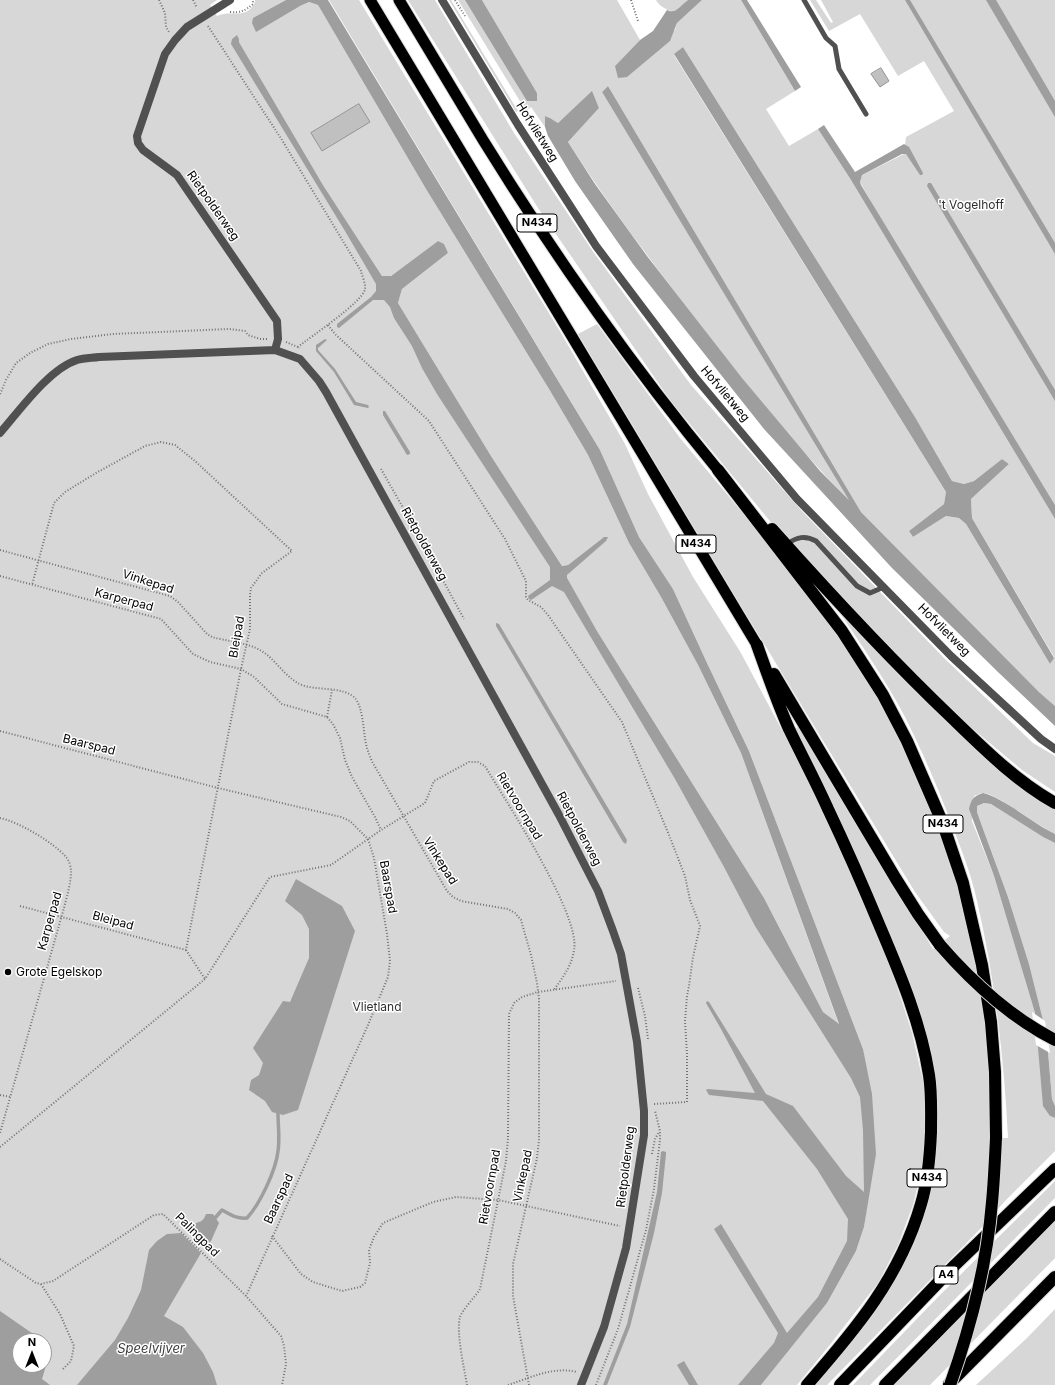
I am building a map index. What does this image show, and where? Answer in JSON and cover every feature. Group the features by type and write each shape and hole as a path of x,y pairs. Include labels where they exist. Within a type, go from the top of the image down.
{"highway":[{"name":"N434","path":"370,0 757,645 896,880 918,914 940,945 959,967 990,995 1026,1023 1055,1040"},
{"name":"N434","path":"399,0 484,141 590,302 643,374 838,625 880,689 908,741 940,817 963,883 982,965 995,1072 996,1138 992,1203 982,1271 967,1332 949,1385"},
{"name":"N434","path":"718,470 874,642 942,710 1020,780 1055,803"},
{"name":"N434","path":"757,645 789,728 860,878 899,972 919,1028 930,1077 932,1102 928,1176 922,1204 910,1237 894,1271 873,1304 849,1338 807,1385"},
{"name":"A4","path":"840,1385 955,1266 1055,1169"},
{"path":"884,1385 1055,1212"},
{"path":"949,1385 1055,1277"}],"street":[{"name":"Rietpolderweg","path":"230,0 187,27 165,54 137,136 138,143 143,150 178,176 278,320 278,339 275,350"},
{"name":"Hofvlietweg","path":"442,0 518,125 596,246 694,376 798,499 951,656 1041,739 1055,749"},
{"name":"Rietpolderweg","path":"0,433 51,376 64,366 78,360 99,356 275,350 300,359 326,392 559,815 598,891 621,954 637,1042 644,1111 644,1135 626,1248 610,1310 581,1385"}],"lane":[{"path":"804,0 826,38 836,46 839,69 866,114"},
{"path":"785,544 802,537 808,537 816,541 857,586 870,593 884,587"}],"path":[{"path":"159,0 165,13 166,27 175,40"},
{"path":"214,10 239,13 246,11 253,4 253,0"},
{"path":"455,0 467,20"},
{"path":"631,0 638,21"},
{"path":"202,17 282,140 361,271 366,288 362,297 289,354"},
{"path":"328,325 335,334 429,421 506,539 526,581 526,597 548,614 622,722 669,834 685,876 690,900 700,926 693,957 685,1020 687,1102 654,1104 644,1111"},
{"path":"0,394 16,363 30,353 48,344 71,338 113,334 230,329 245,331 248,335 260,339 278,339"},
{"name":"Bleipad","path":"20,906 186,950 250,629 251,588 262,573 292,551 195,461 175,445 161,442 145,446 65,492 54,503 32,585"},
{"name":"Vinkepad","path":"0,550 170,596 178,602 207,634 226,641 259,649 270,656 291,679 302,685 311,688 349,693 356,699 360,708 367,748 371,760 447,891 453,898 461,901 508,909 515,912 521,920 531,955 538,992 538,1158 513,1264 512,1280 513,1296 529,1378 529,1385"},
{"name":"Karperpad","path":"0,576 161,619 193,654 210,662 241,669 254,677 282,704 327,717"},
{"path":"332,690 327,717 333,724 340,738 345,760 352,777 381,830"},
{"name":"Baarspad","path":"0,732 218,788 341,817 350,821 368,838 374,858 388,934 390,961 388,977 246,1296"},
{"name":"Rietvoornpad","path":"0,1147 205,979 270,877 331,865 368,838 425,803 434,780 469,762 478,762 485,766 540,859 557,892 574,933 575,950 569,967 554,990"},
{"name":"Karperpad","path":"0,818 9,820 52,844 67,858 71,871 64,908 0,1133"},
{"path":"186,950 205,979"},
{"name":"Rietvoornpad","path":"466,1385 459,1328 461,1315 480,1289 506,1161 508,1138 509,1014 514,1003 522,997 538,992 626,979"},
{"path":"0,1095 10,1097"},
{"path":"596,1385 618,1329 646,1230 654,1189 660,1131"},
{"path":"272,1236 301,1274 313,1282 342,1291 360,1287 365,1283 370,1263 369,1250 374,1237 383,1223 433,1202 456,1197 498,1200 630,1228"},
{"name":"Palingpad","path":"41,1284 53,1281 154,1215 163,1214 246,1296 281,1336 286,1364 282,1385"},
{"path":"0,1259 36,1283 41,1284 60,1314 74,1346 71,1361 63,1369"},
{"path":"508,1385 547,1372 559,1370 570,1370 586,1374"}],"green space":[{"name":"Vlietland","path":"0,0 217,0 210,5 217,16 222,14 243,13 251,8 255,0 286,0 254,18 300,6 309,2 318,5 426,189 588,455 629,543 661,597 698,665 741,753 839,1025 823,1012 764,898 597,631 566,578 567,575 604,537 568,565 562,566 491,456 398,303 402,289 448,253 438,241 391,276 382,276 323,185 239,42 239,39 237,36 232,39 861,1079 869,1152 866,1194 853,1241 819,1305 752,1385 0,1385"},
{"path":"329,0 359,0 561,333 625,444 648,494 693,577 741,653 802,768 849,864 883,943 912,1033 925,1090 924,1153 919,1180 913,1205 898,1245 878,1283 797,1385 761,1385 827,1303 856,1251 864,1227 869,1191 863,1049 749,751 673,589 639,537 600,450"},
{"path":"408,0 435,0 514,133 594,253 691,385 801,510 944,658 1033,743 1055,756 1055,792 1022,770 941,702 774,526 670,400 538,208"},
{"path":"449,0 451,0 518,111 516,112"},
{"path":"458,0 465,0 537,101 537,93 482,0 617,0 640,40 615,66 675,30 677,23 702,0 741,0 795,91 766,109 789,146 818,129 851,180 1055,519 1055,706 1039,692 861,512 608,86 602,92 850,501 809,458 732,366 630,232 568,142 599,108 592,92 558,123 545,116 545,127 531,107 526,111","holes":["683,47 915,417 952,481 964,484 974,481 1002,459 1009,464 971,499 972,518 1054,657 1050,664 966,524 959,518 946,516 913,537 909,531 944,504 946,492 674,55"]},
{"path":"656,0 688,0 675,11 669,11 661,6"},
{"name":"'t Vogelhoff","path":"810,0 816,0 831,23 833,22 821,0 1055,0 1055,505 860,182 862,175 904,154 906,137 954,111 924,61 898,76 860,14 829,31"},
{"path":"597,324 680,438 761,535 845,644 885,708 922,783 964,901 979,968 990,1072 990,1138 1008,1138 1006,1108 994,989 972,880 940,794 905,717 881,675 836,607 934,709 988,760 1055,807 1055,834 998,798 983,793 974,796 972,821 994,876 1035,1013 1050,1116 1055,1118 1055,1151 827,1385 813,1385 883,1299 913,1244 926,1204 932,1067 793,730 798,727 933,949 950,936 944,932 915,892 578,334"},
{"path":"984,803 991,804 1055,843 1055,1106 1052,1099 1048,1052 1043,1020 1029,964 1008,897 977,812 977,806"},
{"path":"1055,1181 1055,1198 870,1385 853,1385 938,1297"},
{"path":"1055,1221 1055,1258 930,1385 894,1385"},
{"path":"1055,1309 1055,1385 976,1385 1027,1338"}],"water":[{"path":"286,0 328,0 600,450 639,537 673,589 749,751 863,1049 872,1094 876,1154 864,1227 856,1251 827,1303 761,1385 738,1385 774,1343 778,1333 714,1229 721,1224 787,1333 818,1297 847,1241 848,1219 817,1169 763,1101 709,1095 706,1090 708,1089 755,1093 706,1003 707,1001 766,1094 793,1106 846,1176 864,1192 863,1130 860,1097 851,1078 755,926 675,779 564,592 552,586 531,600 529,599 528,596 550,580 550,567 437,394 422,368 412,346 394,318 390,307 384,300 373,300 339,328 337,327 337,324 371,297 376,291 376,284 231,44 232,39 237,35 239,42 323,185 382,276 391,276 438,241 444,244 448,253 402,289 398,303 491,456 562,566 568,565 604,537 608,537 606,541 567,575 567,578 597,631 764,898 823,1012 839,1024 741,753 698,665 661,597 629,543 588,455 426,189 318,5 309,2 256,32 252,23 253,18"},
{"path":"465,0 482,0 537,93 537,101 527,101"},
{"path":"688,0 702,0 677,23 670,41 627,77 618,78 615,66 640,40 653,31 667,10 673,11 678,9"},
{"path":"741,0 747,0 801,87 795,91"},
{"path":"905,0 910,0 1055,243 1055,254"},
{"path":"986,0 996,0 1055,101 1055,117"},
{"path":"683,47 915,417 952,481 964,484 974,481 1002,459 1009,464 971,499 972,518 1054,658 1050,664 966,524 959,518 946,516 913,537 909,531 944,504 946,492 674,54"},
{"path":"608,86 861,512 1039,692 1055,706 1055,726 892,568 764,429 633,264 575,181 548,136 545,127 545,116 558,123 592,91 599,108 568,142 595,184 647,256 742,378 820,471 849,500 602,92"},
{"path":"824,125 855,172 904,144 909,147 923,173 922,175 920,175 906,154 902,154 862,175 860,182 861,185 1055,505 1055,519 851,180 818,129"},
{"path":"928,183 931,183 1055,390 1055,401 927,186"},
{"path":"325,339 327,340 318,348 318,350 335,369 356,402 368,405 368,408 354,405 334,372 316,351 316,345"},
{"path":"383,411 385,411 410,454 407,455 383,415"},
{"path":"496,623 499,624 627,840 626,844 623,842 496,626"},
{"path":"983,793 1001,800 1055,834 1055,843 991,804 984,803 977,806 977,812 1008,897 1029,964 1043,1020 1048,1052 1052,1099 1055,1106 1055,1118 1050,1116 1043,1106 1035,1013 994,876 969,809 973,799"},
{"path":"296,879 342,906 355,931 298,1110 283,1115 272,1112 265,1101 249,1090 251,1080 259,1075 263,1063 253,1048 283,1001 290,1002 309,958 309,929 302,915 285,901"},
{"path":"661,1152 666,1152 666,1154 662,1193 654,1233 630,1327 607,1385 603,1385 627,1324 657,1192"},
{"path":"206,1214 213,1214 219,1223 211,1241 205,1247 189,1231 193,1225 202,1221"},
{"name":"Speelvijver","path":"181,1233 201,1253 164,1316 183,1327 203,1353 213,1372 217,1385 77,1385 115,1340 128,1318 141,1290 149,1250 157,1241 167,1234"},
{"path":"0,1311 32,1333 12,1333 12,1373 44,1373 42,1379 50,1385 0,1385"},
{"path":"684,1361 698,1385 689,1385 677,1365"}],"pier":[{"path":"1032,1012 1045,1021 1050,1053 1036,1045"}],"building":[{"path":"881,68 889,81 880,87 871,74"},
{"path":"359,104 370,122 322,151 311,133"}],"waterway":[{"path":"215,1218 222,1210 237,1217 247,1218 262,1196 271,1177 277,1159 279,1142 278,1113"}],"place":[{"name":"Grote Egelskop","path":"8,972"}]}
